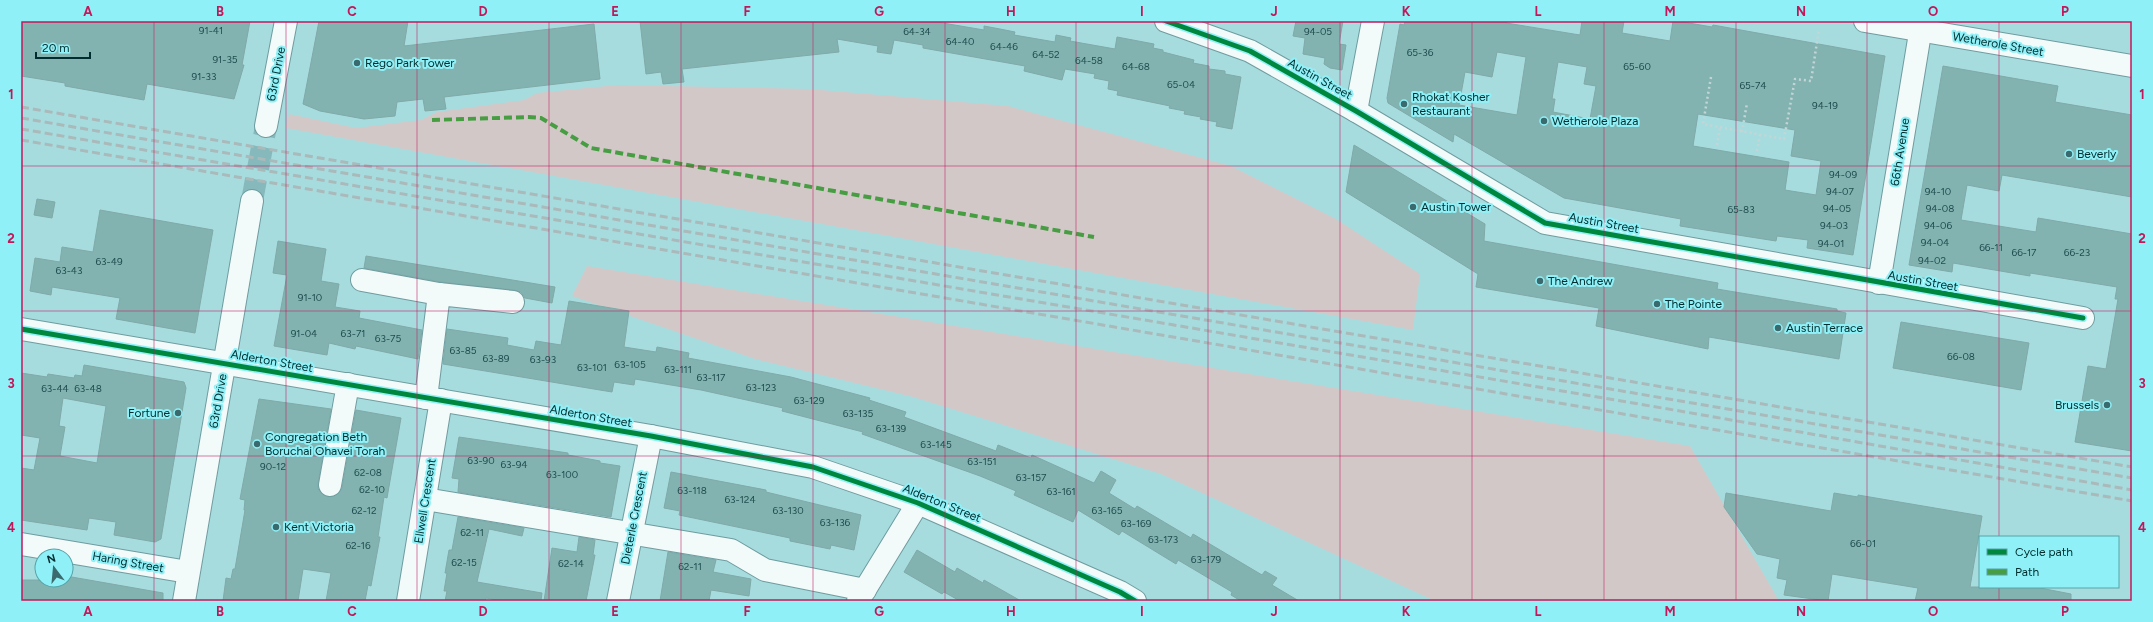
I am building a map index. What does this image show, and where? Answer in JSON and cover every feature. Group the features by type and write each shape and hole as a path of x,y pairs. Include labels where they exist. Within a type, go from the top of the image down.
{"street":[{"name":"63rd Drive","path":"266,126 286,21"},
{"name":"Austin Street","path":"1166,21 1250,52 1356,111 1544,223 2083,318"},
{"path":"1356,111 1373,21"},
{"name":"Wetherole Street","path":"1864,21 1921,26 2132,66"},
{"name":"66th Avenue","path":"1879,283 1921,26"},
{"name":"63rd Drive","path":"184,601 252,201"},
{"path":"362,280 439,294 513,302"},
{"name":"Ellwell Crescent","path":"408,601 425,499 439,294"},
{"name":"Alderton Street","path":"21,329 651,436 813,467 918,502 1123,598"},
{"path":"330,485 348,384"},
{"name":"Dieterle Crescent","path":"618,601 651,436"},
{"path":"425,499 632,533 651,538 731,550 765,570 862,596 918,502"},
{"name":"Haring Street","path":"21,544 188,572"}],"path":[{"path":"1711,78 1703,124 1784,139 1795,79 1811,81 1819,29"},
{"path":"1742,132 1747,103"},
{"path":"1717,145 1720,127"},
{"path":"1757,151 1760,135"}],"shaded area":[{"path":"617,85 809,89 1008,106 1231,166 1336,219 1420,274 1413,330 286,128 289,114 356,128 421,120 437,112 524,100 537,93"},
{"path":"587,266 1690,446 1779,601 1435,601 1161,474 913,397 755,359 572,296"}],"building":[{"path":"21,21 250,21 242,65 244,65 234,99 147,84 144,100 65,86 65,83 21,76"},
{"path":"319,21 408,21 404,46 594,24 600,79 444,97 446,109 425,111 423,99 397,102 395,116 364,119 320,111 303,104"},
{"path":"640,21 931,21 984,30 984,26 1015,32 1014,35 1055,42 1056,35 1071,38 1070,41 1115,49 1117,37 1154,44 1153,48 1163,50 1163,52 1194,60 1193,63 1209,66 1209,69 1225,71 1225,74 1241,77 1232,129 1216,126 1217,122 1184,114 1185,111 1169,108 1170,106 1117,95 1118,91 1108,89 1109,81 1094,78 1095,74 1065,69 1062,80 1024,71 1025,66 923,48 923,45 894,40 891,54 877,52 878,46 837,39 839,52 682,69 684,82 663,84 661,72 646,74"},
{"path":"1296,21 1343,21 1339,44 1346,45 1342,70 1330,68 1324,64 1325,58 1303,54 1305,38 1293,36"},
{"path":"1405,21 1507,21 1506,23 1580,35 1582,21 1624,21 1622,33 1670,41 1673,21 1677,21 1712,27 1713,25 1885,56 1853,255 1807,248 1808,240 1777,236 1776,241 1680,226 1681,219 1564,198 1454,134 1453,142 1388,103 1387,98 1400,24 1404,25","holes":["1497,52 1526,57 1517,115 1459,105 1465,72 1492,77","1558,62 1587,67 1584,84 1596,86 1590,119 1553,112 1555,99 1552,99","1698,114 1795,130 1791,156 1821,161 1816,195 1785,190 1789,162 1693,146"]},
{"path":"1943,66 2058,86 2055,102 2132,115 2132,197 2002,175 1999,191 1967,185 1961,220 2036,232 2038,218 2132,234 2132,451 2075,442 2088,366 2106,369 2118,299 2115,299 2117,287 2030,273 2030,276 1953,263 1952,272 1909,265"},
{"path":"1354,145 1485,224 1484,241 1718,283 1717,289 1837,309 1837,311 1846,313 1839,359 1709,337 1708,349 1596,326 1599,308 1476,287 1478,274 1346,192"},
{"path":"37,199 55,202 52,218 34,215"},
{"path":"100,210 213,230 195,333 116,319 120,298 52,287 51,295 30,291 35,258 60,262 62,247 93,252"},
{"path":"278,241 326,249 321,281 339,284 335,307 360,311 359,318 422,330 418,359 356,346 355,349 329,343 327,355 274,346 287,275 273,273"},
{"path":"366,256 555,287 552,303 525,298 521,292 514,290 441,282 364,268"},
{"path":"569,301 629,311 624,347 656,352 657,347 689,353 688,358 791,377 870,398 869,400 906,412 904,417 996,451 998,445 1031,458 1032,455 1094,483 1101,471 1116,480 1109,493 1135,509 1137,506 1191,538 1193,534 1262,575 1265,571 1277,578 1272,585 1299,601 1241,601 1231,595 1232,592 1178,560 1176,564 1122,531 1119,535 1078,510 1073,522 1014,495 1016,491 980,476 862,434 863,432 782,411 783,408 701,390 635,379 634,385 614,382 612,392 443,364 447,329 508,338 507,345 534,350 536,341 561,345"},
{"path":"1901,322 2029,343 2021,390 1893,368"},
{"path":"84,365 184,382 186,388 161,539 155,542 114,535 116,522 89,518 87,530 21,520 21,468 34,470 40,438 21,435 21,373 47,377 48,374 74,378 75,375 82,376","holes":["63,398 106,406 97,463 60,456 65,427 59,426"]},
{"path":"259,399 331,409 318,483 318,489 322,494 328,497 339,493 342,488 356,410 401,418 387,498 384,497 378,537 380,537 371,586 368,585 365,601 326,601 331,573 303,569 298,601 223,601 226,578 231,579 233,569 235,569 245,510 245,500 240,499"},
{"path":"459,437 568,453 568,455 600,461 600,463 620,466 611,517 458,492 459,479 452,478"},
{"path":"671,472 766,490 766,492 861,515 854,550 831,545 830,549 790,541 790,538 679,515 680,511 664,508"},
{"path":"1726,493 1831,511 1834,493 1858,497 1858,495 1982,516 1970,587 2040,588 2071,594 2071,601 1915,601 1918,588 1832,574 1828,601 1784,595 1787,580 1777,578 1780,559 1757,554 1724,507"},
{"path":"458,517 524,528 522,536 489,529 477,582 542,593 541,601 503,601 486,598 485,601 445,601 447,591 444,591 447,573 445,573 449,550 452,550"},
{"path":"579,537 595,540 593,555 595,555 586,601 544,601 552,548 577,552"},
{"path":"917,550 955,572 957,568 983,583 984,580 1021,601 960,601 944,592 942,594 904,572"},
{"path":"668,552 716,560 713,572 751,579 749,596 711,590 709,601 660,601"},
{"path":"74,577 163,593 163,601 21,601 21,580 34,580 34,588 74,588"}],"tunnel":[{"path":"252,201 266,126"}],"railway":[{"path":"21,107 2132,467"},
{"path":"21,118 2132,478"},
{"path":"21,129 1674,410 2132,490"},
{"path":"21,140 2132,501"}],"marked path":[{"path":"432,120 528,117 541,118 591,148 1094,237"}],"cycle path":[{"path":"1166,21 1250,51 1356,111 1545,223 2083,318"},
{"path":"21,329 651,436 813,467 918,503 1120,592 1135,601"}],"place":[{"name":"Rego Park Tower","path":"357,63"},
{"name":"Rhokat Kosher Restaurant","path":"1404,104"},
{"name":"Wetherole Plaza","path":"1544,121"},
{"name":"Beverly","path":"2069,154"},
{"name":"Austin Tower","path":"1413,207"},
{"name":"The Andrew","path":"1540,281"},
{"name":"The Pointe","path":"1657,304"},
{"name":"Austin Terrace","path":"1778,328"},
{"name":"Brussels","path":"2107,405"},
{"name":"Fortune","path":"178,413"},
{"name":"Congregation Beth Boruchai Ohavei Torah","path":"257,444"},
{"name":"Kent Victoria","path":"276,527"}]}
